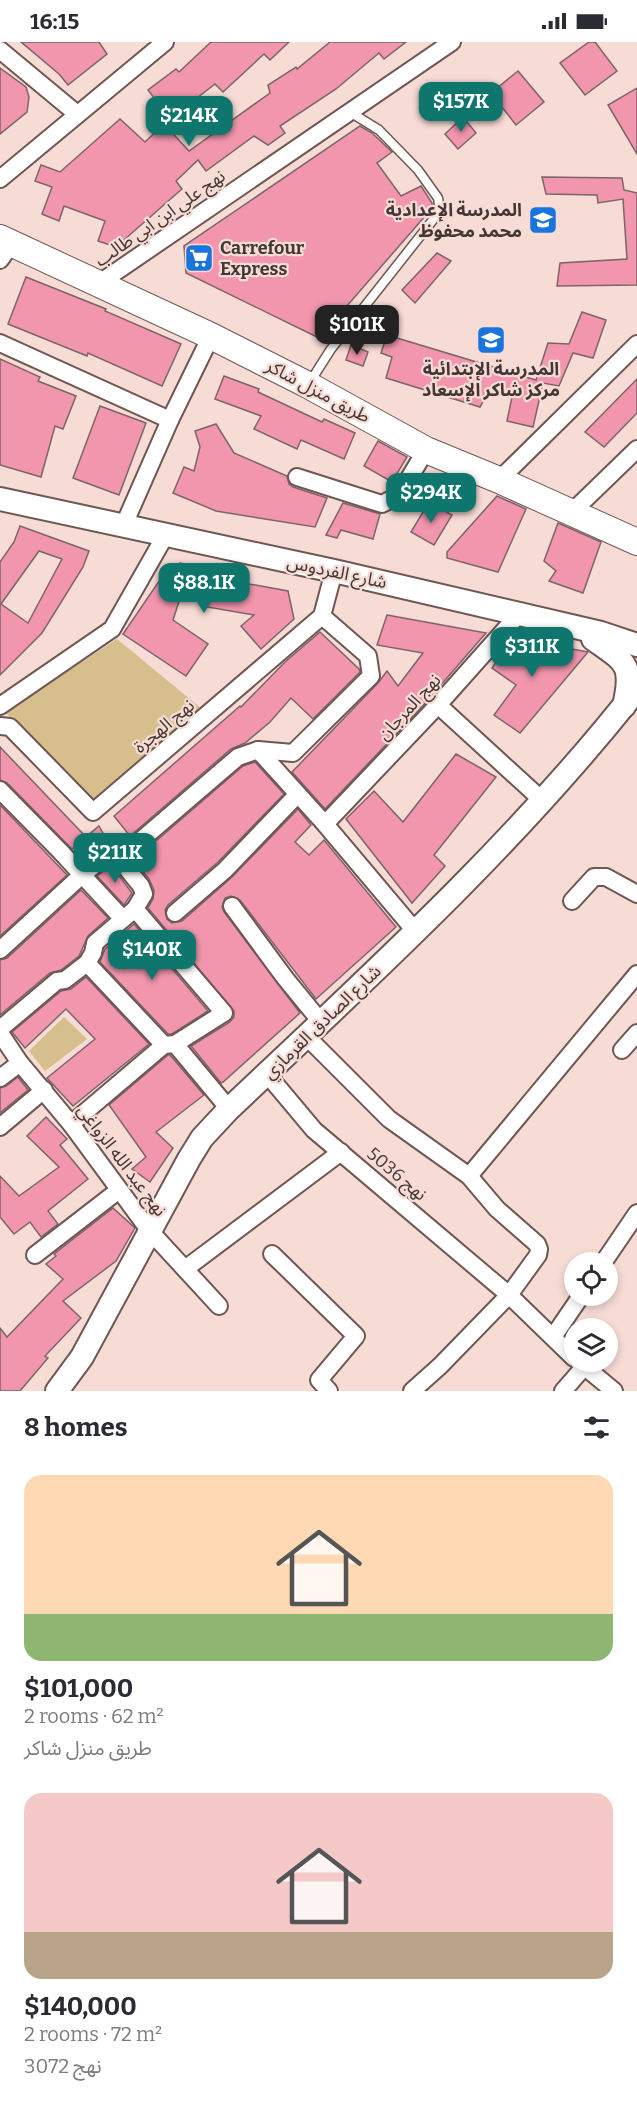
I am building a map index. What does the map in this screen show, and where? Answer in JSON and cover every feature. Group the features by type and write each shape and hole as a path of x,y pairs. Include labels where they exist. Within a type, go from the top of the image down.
{"main road":[{"name":"طريق منزل شاكر","path":"4,247 98,284 211,336 308,385 426,450 500,480 637,542"},
{"name":"شارع الفردوس","path":"0,499 334,571 580,630 601,633 637,645"},
{"path":"580,630 617,655 627,668 627,692 630,697"},
{"name":"شارع الصادق القرمازي","path":"57,1391 82,1357 149,1230 202,1138 229,1109 416,932 543,801 630,697"}],"street":[{"path":"0,179 165,42"},
{"name":"نهج علي ابن ابي طالب","path":"98,284 452,42"},
{"path":"0,50 77,114"},
{"path":"123,527 170,420 211,336"},
{"path":"0,343 170,420"},
{"path":"500,480 637,344"},
{"path":"572,512 637,449"},
{"path":"297,477 382,504 399,495 426,450"},
{"path":"0,706 112,629 165,536"},
{"path":"119,859 237,757 258,750 292,753 371,676 368,656 322,616 334,571"},
{"name":"نهج المرجان","path":"325,824 438,705 519,614"},
{"name":"نهج الهجرة","path":"0,726 10,727 93,812 322,616"},
{"path":"438,705 543,801"},
{"path":"258,750 325,824 416,932"},
{"path":"0,790 82,875 128,914 224,1013 170,1045 71,1124"},
{"path":"175,912 225,870 297,795"},
{"path":"0,950 82,875 112,851 141,886 144,894 128,914 95,943 87,963 65,980 57,981 0,1031"},
{"path":"572,901 594,877 606,876 637,894"},
{"path":"232,906 285,978 314,1029 389,1119 469,1176 497,1209 537,1244 539,1249 538,1255 509,1295 440,1366 412,1391"},
{"path":"87,963 170,1045 229,1109"},
{"path":"469,1176 637,974"},
{"name":"نهج عبد الله الزواغي","path":"0,1031 20,1063 71,1124 149,1230 219,1306"},
{"path":"622,1050 637,1033"},
{"path":"0,1078 20,1063"},
{"name":"نهج 5036","path":"267,1074 314,1130 509,1295 564,1348"},
{"path":"0,1127 44,1090"},
{"path":"184,1269 341,1152"},
{"path":"35,1255 119,1190"},
{"path":"610,1252 637,1213"},
{"path":"272,1254 356,1336 319,1380 329,1391"},
{"path":"553,1337 574,1306"},
{"path":"563,1391 573,1372"},
{"name":"نهج 5036","path":"591,1372 614,1391"}],"lane":[{"path":"308,385 331,349 440,211 438,198 418,170 379,130 349,112"}],"shaded area":[{"path":"117,639 202,709 94,802 5,712"},
{"path":"64,1017 87,1039 45,1071 29,1051"}],"building":[{"path":"21,42 99,42 107,54 68,85 59,74"},
{"path":"211,42 289,42 270,60 264,54 223,92 215,84 170,119 148,90 176,69 179,72"},
{"path":"330,42 406,42 384,59 379,53 336,89 280,126 285,133 268,145 254,136 206,171 198,160 176,181 182,189 116,247 98,241 105,221 64,206 59,221 42,214 52,187 35,181 41,165 60,172 120,119 145,142 164,124 189,151 270,93 268,85 296,67 297,69"},
{"path":"589,42 595,42 617,71 585,95 560,63"},
{"path":"0,68 26,87 29,97 27,112 0,134"},
{"path":"518,71 544,102 516,125 491,93"},
{"path":"637,88 637,154 608,105"},
{"path":"463,117 476,133 458,149 445,134"},
{"path":"360,126 372,133 392,152 377,163 401,196 421,186 433,207 319,338 186,273 184,246"},
{"path":"542,177 622,178 624,190 637,193 637,285 557,286 560,263 627,259 623,199 598,203 597,195 546,194"},
{"path":"437,253 451,261 415,303 402,290"},
{"path":"26,277 106,309 105,311 181,344 162,386 88,353 87,356 8,324"},
{"path":"582,312 606,320 593,358 573,353 559,386 543,383 533,427 507,421 513,392 490,389 480,407 386,378 392,357 381,353 387,335 536,380 548,343 569,344"},
{"path":"351,345 368,352 363,366 346,360"},
{"path":"0,359 40,377 38,381 76,396 63,429 55,426 41,477 0,465"},
{"path":"224,376 259,389 258,392 322,422 324,419 355,433 344,459 301,440 297,449 254,429 261,416 215,399"},
{"path":"637,379 637,413 604,447 585,432"},
{"path":"100,406 146,423 119,495 73,478"},
{"path":"216,424 234,453 287,476 289,484 293,487 327,498 315,527 216,511 173,493 184,467 194,471 200,447 195,431"},
{"path":"378,441 407,457 392,482 364,466"},
{"path":"497,496 526,509 498,572 447,558 447,552"},
{"path":"429,502 452,515 434,545 411,532"},
{"path":"343,503 380,514 373,539 341,530 337,538 326,535"},
{"path":"558,523 601,542 583,593 549,581 556,571 544,561"},
{"path":"20,526 89,551 83,567 42,633 0,675 0,562 14,542","holes":["39,551 62,559 28,623 1,604"]},
{"path":"180,563 207,571 205,576 288,591 294,619 261,649 241,626 254,615 207,607 209,597 183,589 173,620 208,644 186,676 123,634 166,571"},
{"path":"387,615 486,633 420,709 325,809 292,772 387,671 398,686 423,653 377,645"},
{"path":"320,632 360,672 313,719 291,698 270,722 245,743 231,749 130,836 114,816 241,707 285,662"},
{"path":"512,638 588,652 520,733 494,715 516,685 492,668"},
{"path":"0,747 86,837 72,849 7,783 0,780"},
{"path":"456,754 496,777 434,855 445,866 412,903 346,819 374,791 403,822"},
{"path":"255,762 284,794 218,862 168,905 165,910 167,919 172,923 182,921 232,877 298,809 311,825 295,842 309,855 324,840 396,927 316,999 240,900 231,896 225,898 222,907 224,912 300,1013 221,1083 191,1046 230,1022 234,1017 234,1011 148,908 153,899 154,890 149,879 134,860 243,766"},
{"path":"0,805 67,875 0,936"},
{"path":"99,826 108,842 95,851 86,837"},
{"path":"111,865 132,893 124,905 97,876"},
{"path":"81,890 108,918 88,936 79,956 61,970 50,973 0,1015 0,960 7,958"},
{"path":"134,924 208,1011 172,1034 168,1034 100,962 105,949"},
{"path":"86,977 149,1044 73,1106 47,1078 95,1039 66,1009 25,1048 12,1032 61,991 71,989"},
{"path":"168,1055 204,1095 156,1132 173,1148 150,1182 132,1169 146,1157 109,1105"},
{"path":"18,1077 28,1090 0,1113 0,1088"},
{"path":"46,1117 67,1139 60,1145 88,1179 48,1211 58,1224 41,1237 30,1222 14,1234 0,1217 0,1176 19,1196 59,1167 27,1136"},
{"path":"113,1208 135,1228 116,1261 63,1301 81,1318 45,1356 48,1358 20,1391 0,1391 0,1328 7,1337 63,1279 46,1264 56,1256 54,1254"}],"place":[{"name":"المدرسة الإعدادية محمد محفوظ","path":"543,220"},
{"name":"Carrefour Express","path":"199,258"},
{"name":"المدرسة الإبتدائية مركز شاكر الإسعاد","path":"491,340"}]}
